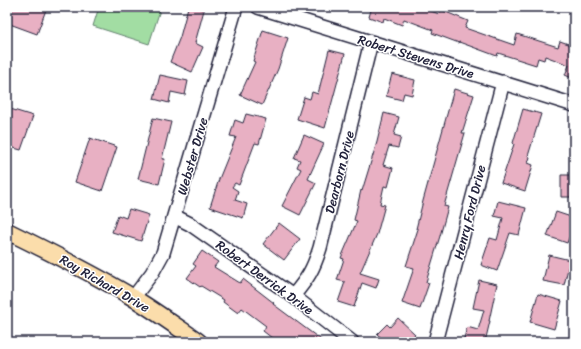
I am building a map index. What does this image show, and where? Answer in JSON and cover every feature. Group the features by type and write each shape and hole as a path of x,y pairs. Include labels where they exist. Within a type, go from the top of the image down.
{"main road":[{"name":"Roy Richard Drive","path":"7,231 69,262 133,298 199,342"}],"street":[{"name":"Webster Drive","path":"133,298 152,273 163,253 236,7"},
{"name":"Robert Stevens Drive","path":"258,7 574,105"},
{"name":"Dearborn Drive","path":"293,296 314,267 320,248 371,42"},
{"name":"Henry Ford Drive","path":"435,342 503,82"},
{"name":"Robert Derrick Drive","path":"174,216 190,224 293,296 352,342"}],"green space":[{"path":"99,7 161,7 149,44 93,26"}],"building":[{"path":"7,7 47,7 37,34 7,23"},
{"path":"188,7 204,10 195,43 203,47 192,72 170,62 180,37"},
{"path":"372,7 420,7 439,14 441,10 468,21 465,28 514,45 517,34 558,47 560,41 574,46 574,79 565,75 569,65 545,56 544,60 538,58 536,65 498,53 497,56 432,33 433,30 404,19 402,25 384,18 383,22 369,17"},
{"path":"263,30 288,38 278,69 262,105 240,95 255,62 253,61"},
{"path":"329,50 345,54 325,128 297,119 304,97 310,99 312,92 318,94"},
{"path":"392,74 415,80 412,95 404,93 402,100 386,96"},
{"path":"160,75 188,81 185,95 171,92 169,103 154,99"},
{"path":"454,89 474,95 462,133 465,133 444,206 448,207 426,282 429,283 420,309 402,303 414,268 406,266 418,229 416,229 423,201"},
{"path":"7,108 33,116 21,150 7,146"},
{"path":"523,109 541,114 528,156 530,157 528,163 533,165 525,191 501,183 514,144 513,143"},
{"path":"384,113 399,117 394,135 401,137 398,148 389,146 383,165 393,168 388,187 384,186 380,204 385,205 377,234 360,273 379,279 376,288 362,283 354,307 338,302 345,282 337,280 344,259 341,258 357,221 354,220 361,190 362,191 377,142"},
{"path":"246,114 266,119 259,144 255,143 239,185 235,183 232,187 238,191 235,200 247,204 243,218 210,207 219,179 236,137 230,136 235,120 243,123"},
{"path":"153,118 171,122 162,159 165,159 159,184 138,179"},
{"path":"304,135 324,144 308,179 316,183 300,215 282,206 301,169 297,167 300,160 294,158"},
{"path":"90,138 117,147 102,191 75,182"},
{"path":"561,175 574,175 574,197 561,197"},
{"path":"498,201 526,208 519,235 510,233 497,271 481,265 490,238 497,240 503,218 494,216"},
{"path":"129,209 149,215 141,241 112,232 118,215 126,218"},
{"path":"556,212 574,218 574,231 572,230 567,243 547,236"},
{"path":"279,223 300,239 284,260 263,244"},
{"path":"202,251 218,262 214,267 240,283 243,279 274,303 273,304 324,342 277,342 263,331 266,326 242,308 238,313 223,302 224,300 187,278 196,266 193,264"},
{"path":"549,255 570,260 564,285 543,281"},
{"path":"479,280 497,284 485,342 463,342 467,327 478,330 484,310 473,308"},
{"path":"538,294 562,301 554,329 530,322"},
{"path":"398,318 415,334 408,342 386,342 377,334 387,324 390,327"}]}
